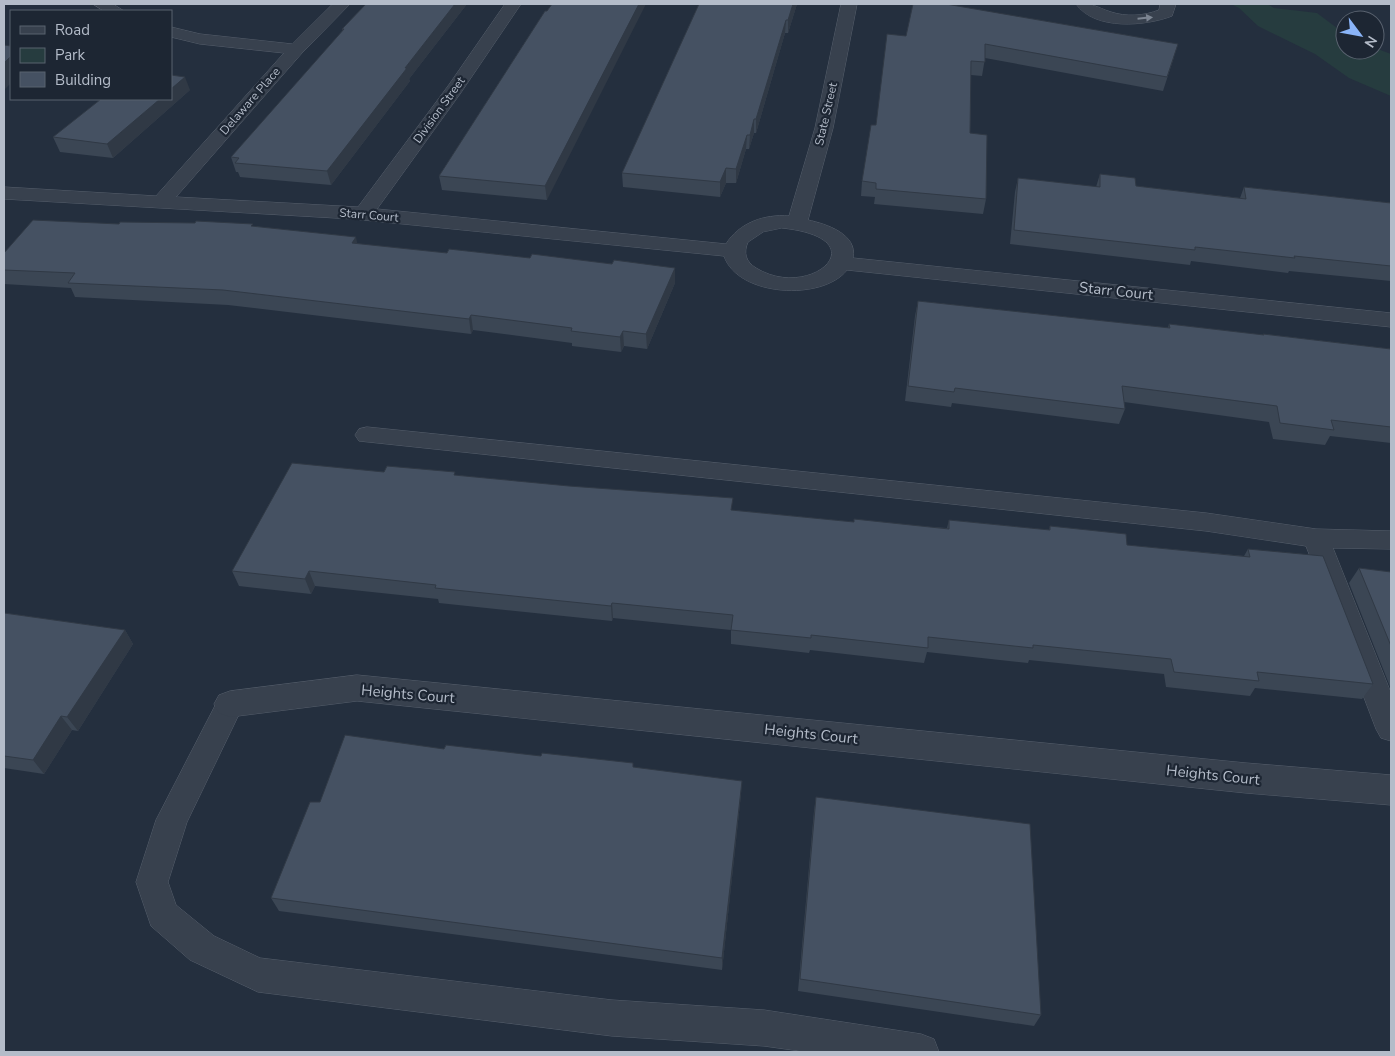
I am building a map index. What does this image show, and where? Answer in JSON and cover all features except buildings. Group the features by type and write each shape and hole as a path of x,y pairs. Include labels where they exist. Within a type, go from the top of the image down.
{"street":[{"path":"101,4 114,10"},
{"name":"Delaware Place","path":"161,202 296,49 342,4"},
{"name":"Division Street","path":"363,214 454,90 513,4"},
{"name":"State Street","path":"797,223 824,128 849,4"},
{"path":"1084,4 1099,13 1129,19 1157,17 1166,12 1168,4"},
{"path":"172,32 200,38 296,49"},
{"name":"Starr Court","path":"4,193 363,214 733,251"},
{"path":"782,222 797,223 828,233 838,242 842,252 841,262 830,274 811,282 780,284 746,272 735,260 733,251 735,242 742,234 753,228 782,222"},
{"name":"Starr Court","path":"841,262 1391,320"},
{"name":"Heights Court","path":"230,704 357,688 1246,778 1391,790"}],"lane":[{"path":"367,435 1206,522 1316,538 1391,540"},
{"path":"1316,538 1391,729"},
{"path":"230,704 172,820 152,882 163,914 202,948 258,975 612,1018 764,1028 921,1052"}],"green space":[{"path":"1231,4 1267,4 1274,8 1317,13 1335,26 1335,60 1385,60 1385,52 1391,54 1391,96 1349,78 1315,54 1258,26 1239,8"}]}
